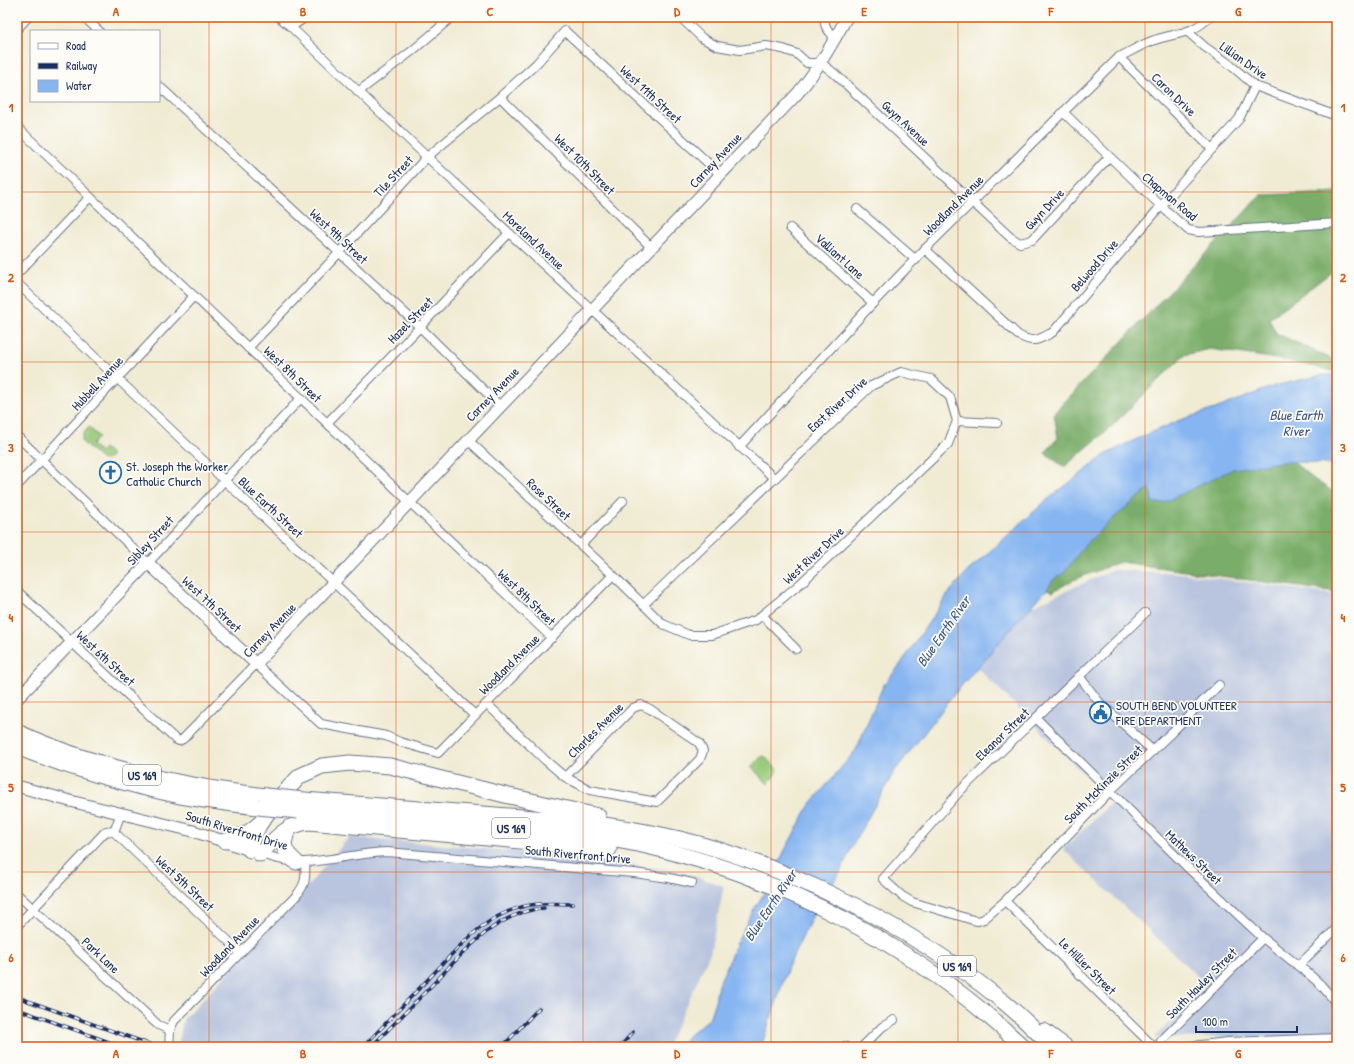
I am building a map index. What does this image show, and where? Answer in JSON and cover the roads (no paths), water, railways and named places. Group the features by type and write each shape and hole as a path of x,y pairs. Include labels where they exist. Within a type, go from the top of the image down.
{"highway":[{"name":"US 169","path":"19,738 81,771 148,789 182,796 262,801 557,832 636,844 699,860 721,867 799,898 842,918 891,945 926,968 978,1007 1023,1047"},
{"path":"680,839 630,823 505,795 390,766 350,763 322,766 300,776 276,801 259,825 251,842 255,852 290,827 309,822 595,847 699,860"},
{"name":"US 169","path":"301,806 573,821 633,829 680,839 725,852 771,868 815,886 851,903 902,931 937,952 1007,1004 1052,1047"},
{"path":"225,842 246,835 259,825"},
{"path":"290,827 283,842 284,848 288,855 301,862"},
{"path":"1007,1004 1066,1047"}],"main road":[{"name":"Carney Avenue","path":"256,664 811,79 847,17"},
{"name":"Sibley Street","path":"17,699 148,563"},
{"name":"West 7th Street","path":"148,563 256,664"},
{"name":"South Riverfront Drive","path":"17,786 193,830 255,852"}],"street":[{"path":"17,29 28,17"},
{"path":"84,17 98,30"},
{"name":"Moreland Avenue","path":"279,17 427,157 775,479"},
{"path":"291,27 306,17"},
{"path":"358,92 412,51 452,17"},
{"path":"680,17 702,38 717,46 740,50 766,46 783,49 796,54 807,63 821,63"},
{"path":"826,17 824,21 825,27 835,38"},
{"name":"Woodland Avenue","path":"739,447 925,249 1119,57 1152,41 1188,32 1203,23 1209,17"},
{"name":"Tile Street","path":"248,348 427,157 500,97 536,64 565,31"},
{"name":"West 11th Street","path":"565,31 721,175"},
{"name":"Lillian Drive","path":"1188,32 1255,86 1331,114 1337,114"},
{"name":"Caron Drive","path":"1119,57 1212,149"},
{"name":"Gwyn Avenue","path":"821,63 835,74 973,202"},
{"name":"Belwood Drive","path":"925,249 1018,335 1028,340 1039,340 1054,332 1161,206 1239,118 1255,86"},
{"name":"West 9th Street","path":"160,87 338,253 420,327 500,406"},
{"name":"West 10th Street","path":"500,97 652,248"},
{"name":"Chapman Road","path":"1063,112 1188,230 1199,232 1337,223"},
{"name":"West 8th Street","path":"17,127 552,638"},
{"name":"Gwyn Drive","path":"973,202 1010,236 1020,243 1032,240 1109,157"},
{"path":"17,274 90,197"},
{"path":"857,209 916,260"},
{"name":"Valliant Lane","path":"790,228 874,303"},
{"name":"Hazel Street","path":"327,423 509,233"},
{"name":"Blue Earth Street","path":"17,283 225,481 475,715"},
{"name":"Hubbell Avenue","path":"17,486 194,296"},
{"name":"East River Drive","path":"775,479 871,386 901,372 931,379 950,397 957,421"},
{"name":"Sibley Street","path":"148,563 300,398"},
{"path":"957,421 997,423"},
{"name":"West River Drive","path":"613,575 663,624 689,635 712,635 756,620 801,583 948,444 957,421"},
{"name":"West 7th Street","path":"17,436 148,563"},
{"name":"Rose Street","path":"468,440 613,575"},
{"path":"643,605 775,479"},
{"path":"580,545 623,501"},
{"name":"Woodland Avenue","path":"438,753 613,575"},
{"name":"West 6th Street","path":"17,592 175,739 179,741"},
{"name":"Eleanor Street","path":"882,879 960,791 1145,613"},
{"path":"762,615 796,649"},
{"name":"West 7th Street","path":"256,664 321,724 386,736 400,742 438,753"},
{"name":"Carney Avenue","path":"179,741 183,739 256,664"},
{"path":"1079,676 1099,702 1153,751"},
{"name":"South McKinzie Street","path":"882,879 902,896 912,902 973,920 978,921 984,919 1005,901 1109,792 1153,751 1219,684"},
{"path":"487,704 545,760 565,777"},
{"name":"Charles Avenue","path":"641,705 650,709 699,743 703,751 700,759 656,802 590,790 565,777 633,708 641,705"},
{"name":"Mathews Street","path":"1037,718 1109,792 1185,866 1263,938 1321,985 1333,999 1337,1008"},
{"path":"17,926 106,831 114,832 121,813"},
{"name":"West 5th Street","path":"114,832 240,952"},
{"name":"South Riverfront Drive","path":"255,852 276,858 301,862 365,853 387,852 634,873 692,883"},
{"name":"Woodland Avenue","path":"170,1030 174,1021 303,888 305,881 301,862"},
{"name":"Park Lane","path":"17,894 158,1025 170,1030"},
{"name":"Le Hillier Street","path":"1005,901 1154,1047"},
{"path":"1298,966 1337,928"},
{"name":"South Hawley Street","path":"1159,1047 1161,1041 1263,938"},
{"path":"862,1047 882,1027 894,1020"},
{"path":"170,1030 170,1047"},
{"path":"1192,1047 1228,1043 1337,1039"}],"water":[{"name":"Blue Earth River","path":"1322,375 1337,375 1337,465 1282,462 1233,469 1163,503 1152,502 1150,488 1115,517 1084,546 1064,573 1054,579 1045,592 1021,617 956,692 894,772 858,835 840,872 815,911 788,967 761,1047 680,1047 689,1035 709,1019 718,985 734,947 756,906 770,884 784,852 809,806 856,750 883,686 900,665 948,594 966,573 1047,500 1105,455 1180,420 1215,409 1274,386"}],"railway":[{"path":"363,1047 459,947 486,923 496,917 523,906 548,903 573,904"},
{"path":"371,1047 457,959 482,936 496,925 511,917 527,911 544,908"},
{"path":"17,997 157,1047"},
{"path":"502,1047 539,1008"},
{"path":"17,1009 123,1047"},
{"path":"620,1047 633,1032"}],"place":[{"name":"St. Joseph the Worker Catholic Church","path":"110,473"},
{"name":"SOUTH BEND VOLUNTEER FIRE DEPARTMENT","path":"1100,712"}]}
